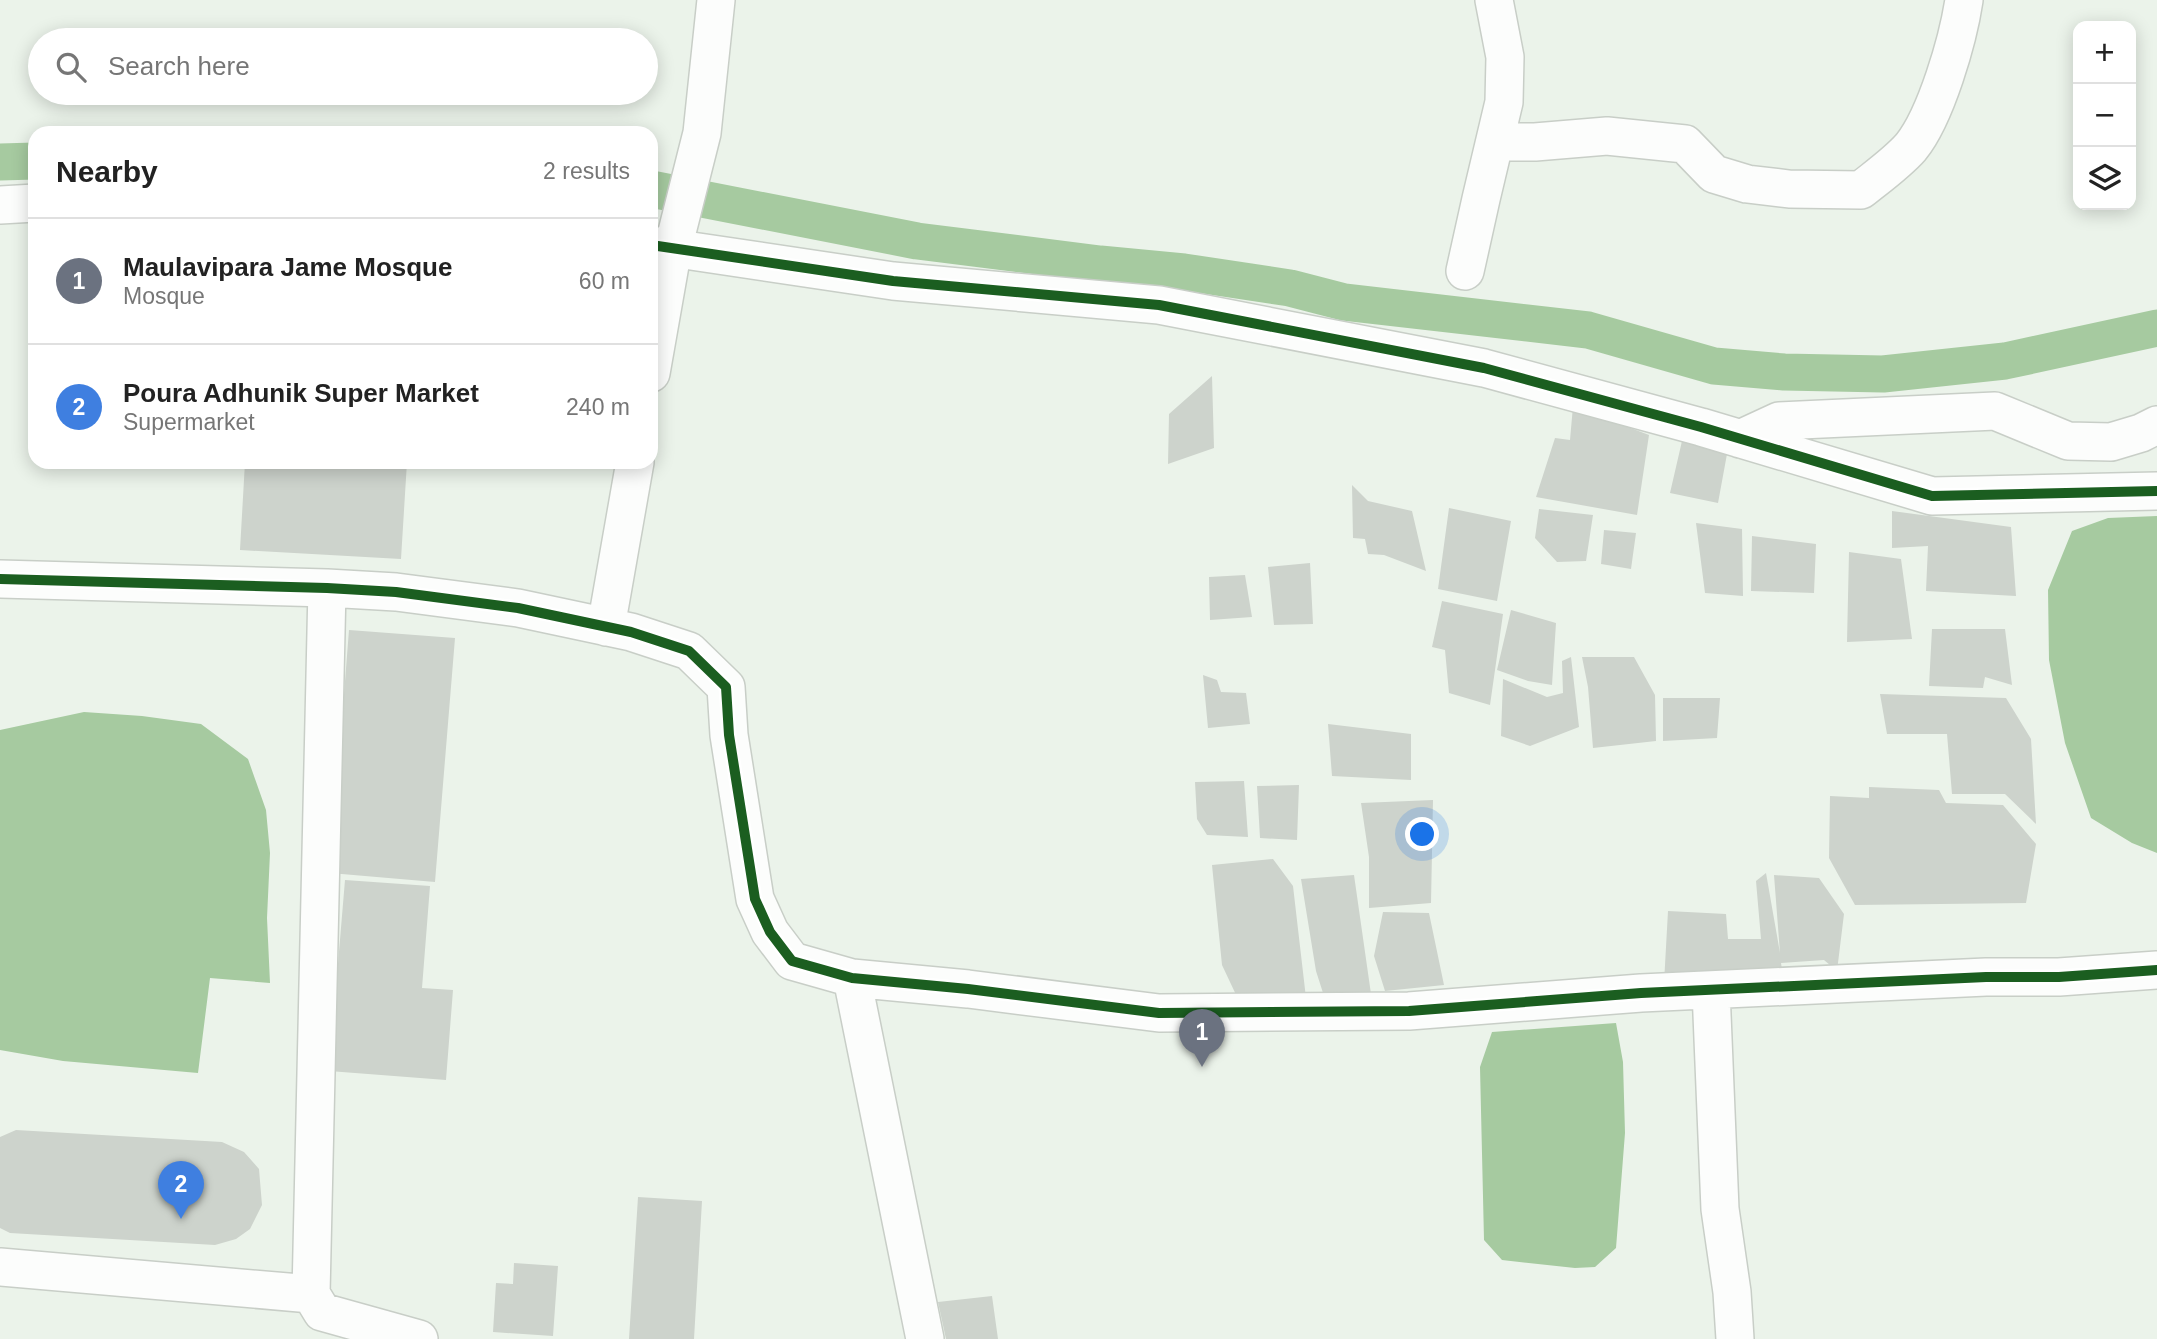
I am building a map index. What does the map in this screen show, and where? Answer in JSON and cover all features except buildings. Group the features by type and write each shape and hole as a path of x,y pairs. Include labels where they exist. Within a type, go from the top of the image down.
{"street":[{"path":"658,316 667,243 702,134 716,0"},
{"path":"1465,271 1504,102 1505,57 1494,0"},
{"path":"1495,142 1535,142 1607,136 1685,144 1714,174 1747,184 1789,189 1861,190 1911,147 1934,109 1961,20 1964,0"},
{"path":"0,205 28,203"},
{"path":"667,243 893,281 1159,305 1484,368 1932,496 2157,491"},
{"path":"1740,439 1779,421 1995,411 2068,441 2111,442 2157,425"},
{"path":"606,627 634,469"},
{"path":"0,579 327,587 396,592 518,608 631,632 688,651 726,687 729,736 755,899 770,932 792,961 852,978 968,989 1159,1013 1409,1011 1711,990 1986,977 2060,977 2157,970"},
{"path":"327,587 312,1294 323,1312 419,1339"},
{"path":"852,978 925,1339"},
{"path":"1711,990 1720,1209 1732,1292 1735,1339"},
{"path":"0,1267 312,1294"}],"shaded area":[{"path":"2157,516 2157,853 2132,843 2091,818 2065,743 2049,660 2048,590 2072,531 2108,518"},
{"path":"84,712 201,724 248,759 266,810 270,853 267,918 270,983 210,978 198,1073 63,1061 0,1050 0,730"},
{"path":"1616,1023 1623,1062 1625,1133 1616,1248 1595,1267 1575,1268 1502,1260 1484,1240 1480,1067 1492,1032"}],"waterway":[{"path":"0,162 28,161"},
{"path":"658,190 917,241 1184,272 1290,288 1344,302 1588,330 1714,366 1784,372 1883,374 2005,361 2157,328"}],"cycle path":[{"path":"658,246 893,281 1159,305 1484,368 1701,427 1932,496 2157,491"},
{"path":"0,579 396,592 518,608 631,632 689,651 726,687 729,735 755,899 770,932 792,961 852,978 968,989 1159,1013 1409,1011 1641,993 1986,977 2059,977 2157,970"}],"place":[{"name":"Maulavipara Jame Mosque","path":"1202,1067"},
{"name":"Poura Adhunik Super Market","path":"181,1219"}]}
